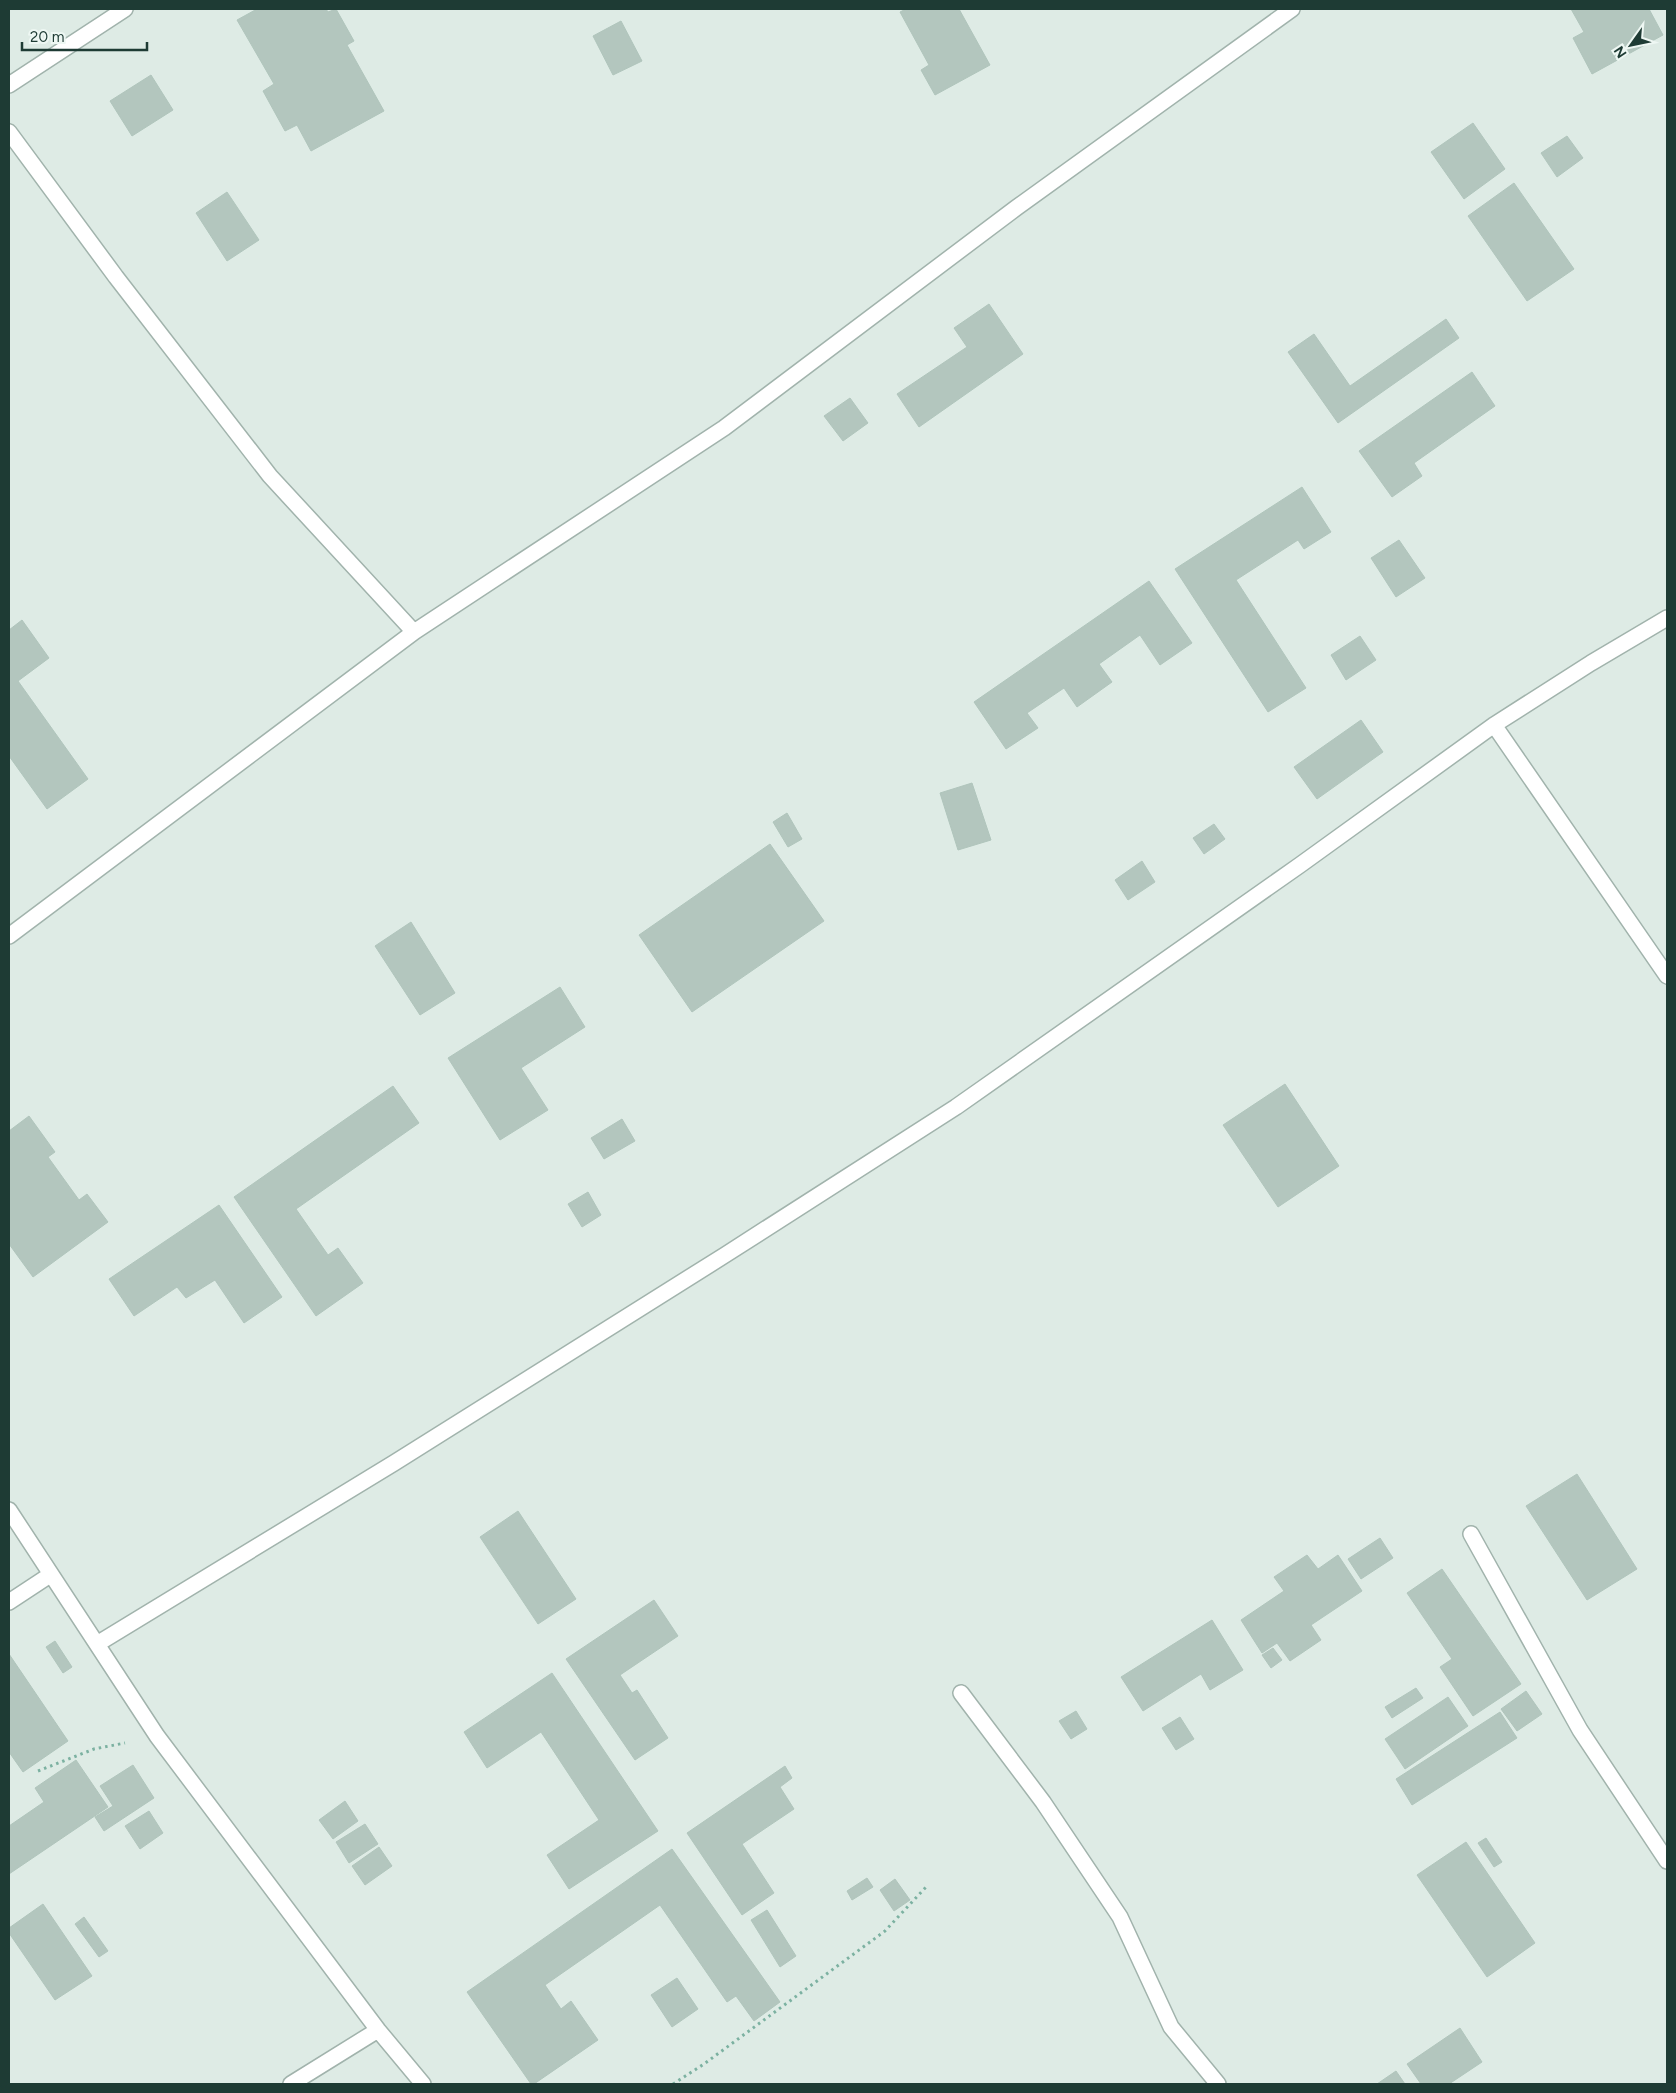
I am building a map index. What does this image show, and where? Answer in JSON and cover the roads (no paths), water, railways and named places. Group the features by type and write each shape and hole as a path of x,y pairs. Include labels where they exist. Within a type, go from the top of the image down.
{"street":[{"path":"9,85 125,9"},
{"path":"9,936 414,632 724,428 1016,208 1292,9"},
{"path":"9,132 116,278 270,476 414,632"},
{"path":"97,1644 394,1463 709,1266 956,1107 1292,871 1494,725 1591,663 1667,618"},
{"path":"1494,725 1667,976"},
{"path":"9,1510 157,1736 378,2030 423,2084"},
{"path":"1471,1534 1580,1730 1667,1861"},
{"path":"9,1602 50,1574"},
{"path":"961,1693 1043,1802 1120,1917 1172,2027 1218,2084"},
{"path":"291,2084 378,2030"}]}
